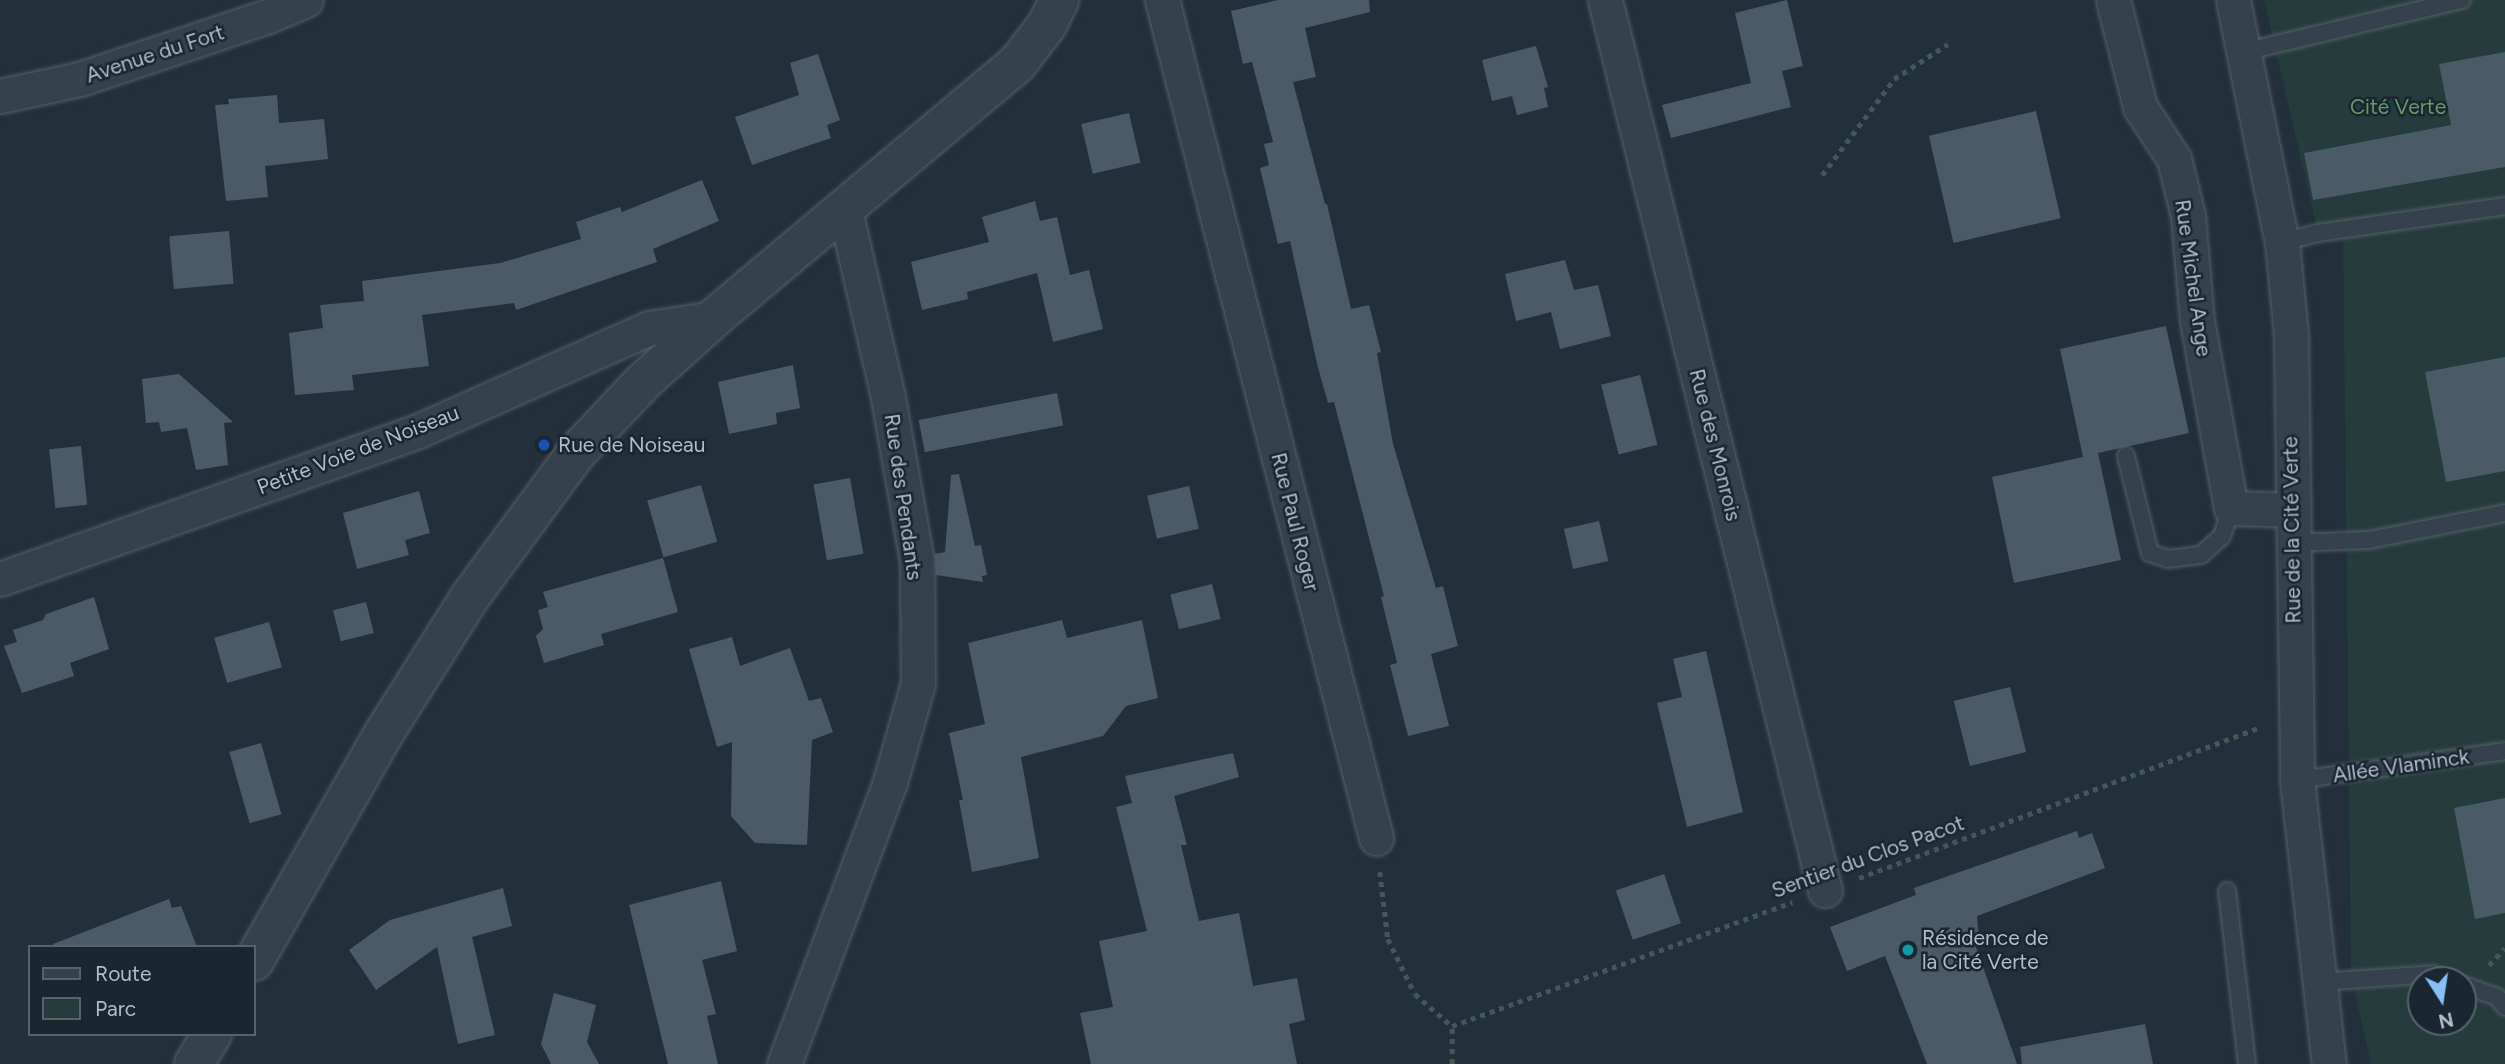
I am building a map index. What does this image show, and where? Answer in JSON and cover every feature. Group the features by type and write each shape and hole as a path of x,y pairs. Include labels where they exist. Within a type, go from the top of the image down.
{"street":[{"name":"Avenue du Fort","path":"0,96 80,79 268,16 306,0"},
{"path":"256,957 384,733 470,597 577,452 643,382 713,318 1017,64 1047,25 1059,0"},
{"name":"Rue Paul Roger","path":"1162,0 1376,838"},
{"name":"Rue des Monrois","path":"1605,0 1825,890"},
{"name":"Rue Michel Ange","path":"2113,0 2140,107 2174,159 2185,205 2197,321 2231,508"},
{"name":"Rue de la Cité Verte","path":"2233,0 2282,242 2291,337 2291,543 2297,780 2329,1064"},
{"name":"Rue des Pendants","path":"784,1064 890,782 918,683 917,562 888,397 844,206"},
{"name":"Petite Voie de Noiseau","path":"0,579 418,430 649,328 713,318"},
{"path":"2231,508 2291,510"},
{"path":"194,1064 211,1036"}],"lane":[{"path":"2243,52 2462,0"},
{"path":"2282,242 2318,233 2505,206"},
{"path":"2126,456 2150,554 2168,559 2201,555 2222,536 2231,508"},
{"path":"2291,543 2369,540 2505,513"},
{"name":"Allée Vlaminck","path":"2297,780 2505,751"},
{"path":"2227,891 2247,1064"},
{"path":"2320,982 2407,976"},
{"path":"2477,990 2497,997 2505,1007"}],"path":[{"path":"1822,175 1894,79 1948,44"},
{"name":"Sentier du Clos Pacot","path":"1452,1026 2294,714"},
{"path":"1376,838 1388,939 1415,994 1452,1026 1452,1064"}],"green space":[{"name":"Cité Verte","path":"2264,0 2505,0 2505,1064 2371,1064 2351,975 2343,230 2318,233"}],"building":[{"path":"1278,0 1369,0 1370,12 1305,28 1316,77 1293,82 1327,204 1351,309 1369,305 1381,352 1377,353 1393,444 1436,588 1443,586 1458,646 1431,654 1449,726 1408,736 1390,665 1397,663 1381,597 1384,596 1334,402 1328,403 1318,368 1290,241 1278,244 1260,168 1269,165 1264,144 1273,142 1252,62 1243,64 1231,11"},
{"path":"1787,0 1803,66 1782,71 1791,107 1671,138 1662,105 1751,83 1735,13"},
{"path":"1536,46 1548,87 1544,88 1548,107 1517,115 1512,96 1492,101 1482,60"},
{"path":"2505,52 2505,167 2313,200 2304,153 2451,125 2439,64"},
{"path":"818,54 840,120 827,125 831,138 752,165 735,117 799,95 790,63"},
{"path":"277,95 279,123 324,119 328,159 265,166 268,197 226,201 215,105 229,104 228,99"},
{"path":"2036,111 2061,218 1954,243 1929,136"},
{"path":"1129,113 1140,163 1093,174 1081,124"},
{"path":"702,180 719,221 653,249 657,262 516,310 514,303 422,315 429,366 352,375 354,390 295,395 289,333 323,328 320,305 364,301 362,281 500,263 581,239 576,222 620,207 622,212"},
{"path":"1035,201 1040,221 1057,217 1070,275 1089,270 1103,329 1053,342 1037,273 967,292 968,299 922,310 911,262 989,242 982,217"},
{"path":"229,231 234,284 174,289 169,236"},
{"path":"1565,260 1574,290 1598,285 1611,336 1560,349 1551,312 1516,321 1505,274"},
{"path":"2166,326 2189,433 2098,453 2121,560 2014,583 1992,477 2083,457 2060,349"},
{"path":"2505,357 2505,471 2446,482 2425,372"},
{"path":"793,365 800,408 776,413 777,424 729,434 718,382"},
{"path":"179,374 233,422 224,423 228,465 196,470 187,428 161,432 159,422 146,423 142,379"},
{"path":"1640,375 1657,445 1619,455 1601,385"},
{"path":"1057,393 1063,425 925,452 919,420"},
{"path":"81,446 87,505 55,508 49,449"},
{"path":"959,474 975,546 981,545 987,575 982,576 983,582 936,575 935,554 945,552 951,475"},
{"path":"850,478 863,554 827,560 814,484"},
{"path":"701,485 717,542 663,557 647,500"},
{"path":"1189,486 1199,529 1157,539 1147,496"},
{"path":"419,491 430,533 405,540 409,555 357,569 343,513"},
{"path":"1599,521 1608,561 1573,569 1564,529"},
{"path":"663,558 678,612 601,634 604,645 544,663 536,636 543,629 538,610 548,607 543,592"},
{"path":"1212,584 1221,619 1179,629 1170,594"},
{"path":"94,597 109,649 70,663 74,676 22,693 4,646 17,642 13,630 43,620 46,614"},
{"path":"366,602 374,633 341,641 333,610"},
{"path":"1062,620 1067,638 1142,620 1158,698 1126,706 1103,736 1021,757 1039,858 972,872 959,800 963,800 949,733 985,724 968,643"},
{"path":"269,622 282,667 227,683 214,638"},
{"path":"732,637 740,666 790,648 809,701 821,698 833,732 812,740 807,845 755,843 731,816 732,742 717,747 689,649"},
{"path":"1706,651 1743,812 1687,827 1657,703 1682,697 1673,659"},
{"path":"2010,687 2026,752 1970,766 1954,701"},
{"path":"261,743 281,814 250,823 229,752"},
{"path":"1233,753 1239,777 1174,796 1187,845 1181,845 1199,921 1239,913 1253,986 1297,978 1305,1020 1289,1024 1297,1064 1091,1064 1080,1013 1113,1007 1099,941 1147,931 1116,807 1132,803 1125,776"},
{"path":"2505,798 2505,913 2475,919 2454,808"},
{"name":"Résidence de la Cité Verte","path":"2077,831 2079,838 2092,833 2105,868 1977,916 1979,940 1976,947 2017,1064 1927,1064 1885,956 1847,971 1830,927 1916,895 1914,888"},
{"path":"1664,874 1681,923 1633,940 1616,891"},
{"path":"721,881 737,951 702,960 716,1014 707,1016 718,1064 668,1064 629,905"},
{"path":"503,888 512,926 472,937 495,1035 458,1044 437,947 376,990 349,950 390,920"},
{"path":"169,899 172,908 181,906 196,945 53,945"},
{"path":"554,993 596,1005 587,1042 599,1064 551,1064 541,1044"},
{"path":"2145,1024 2153,1064 2022,1064 2020,1047"}],"place":[{"name":"Rue de Noiseau","path":"544,445"},
{"name":"Résidence de la Cité Verte","path":"1908,950"}]}
